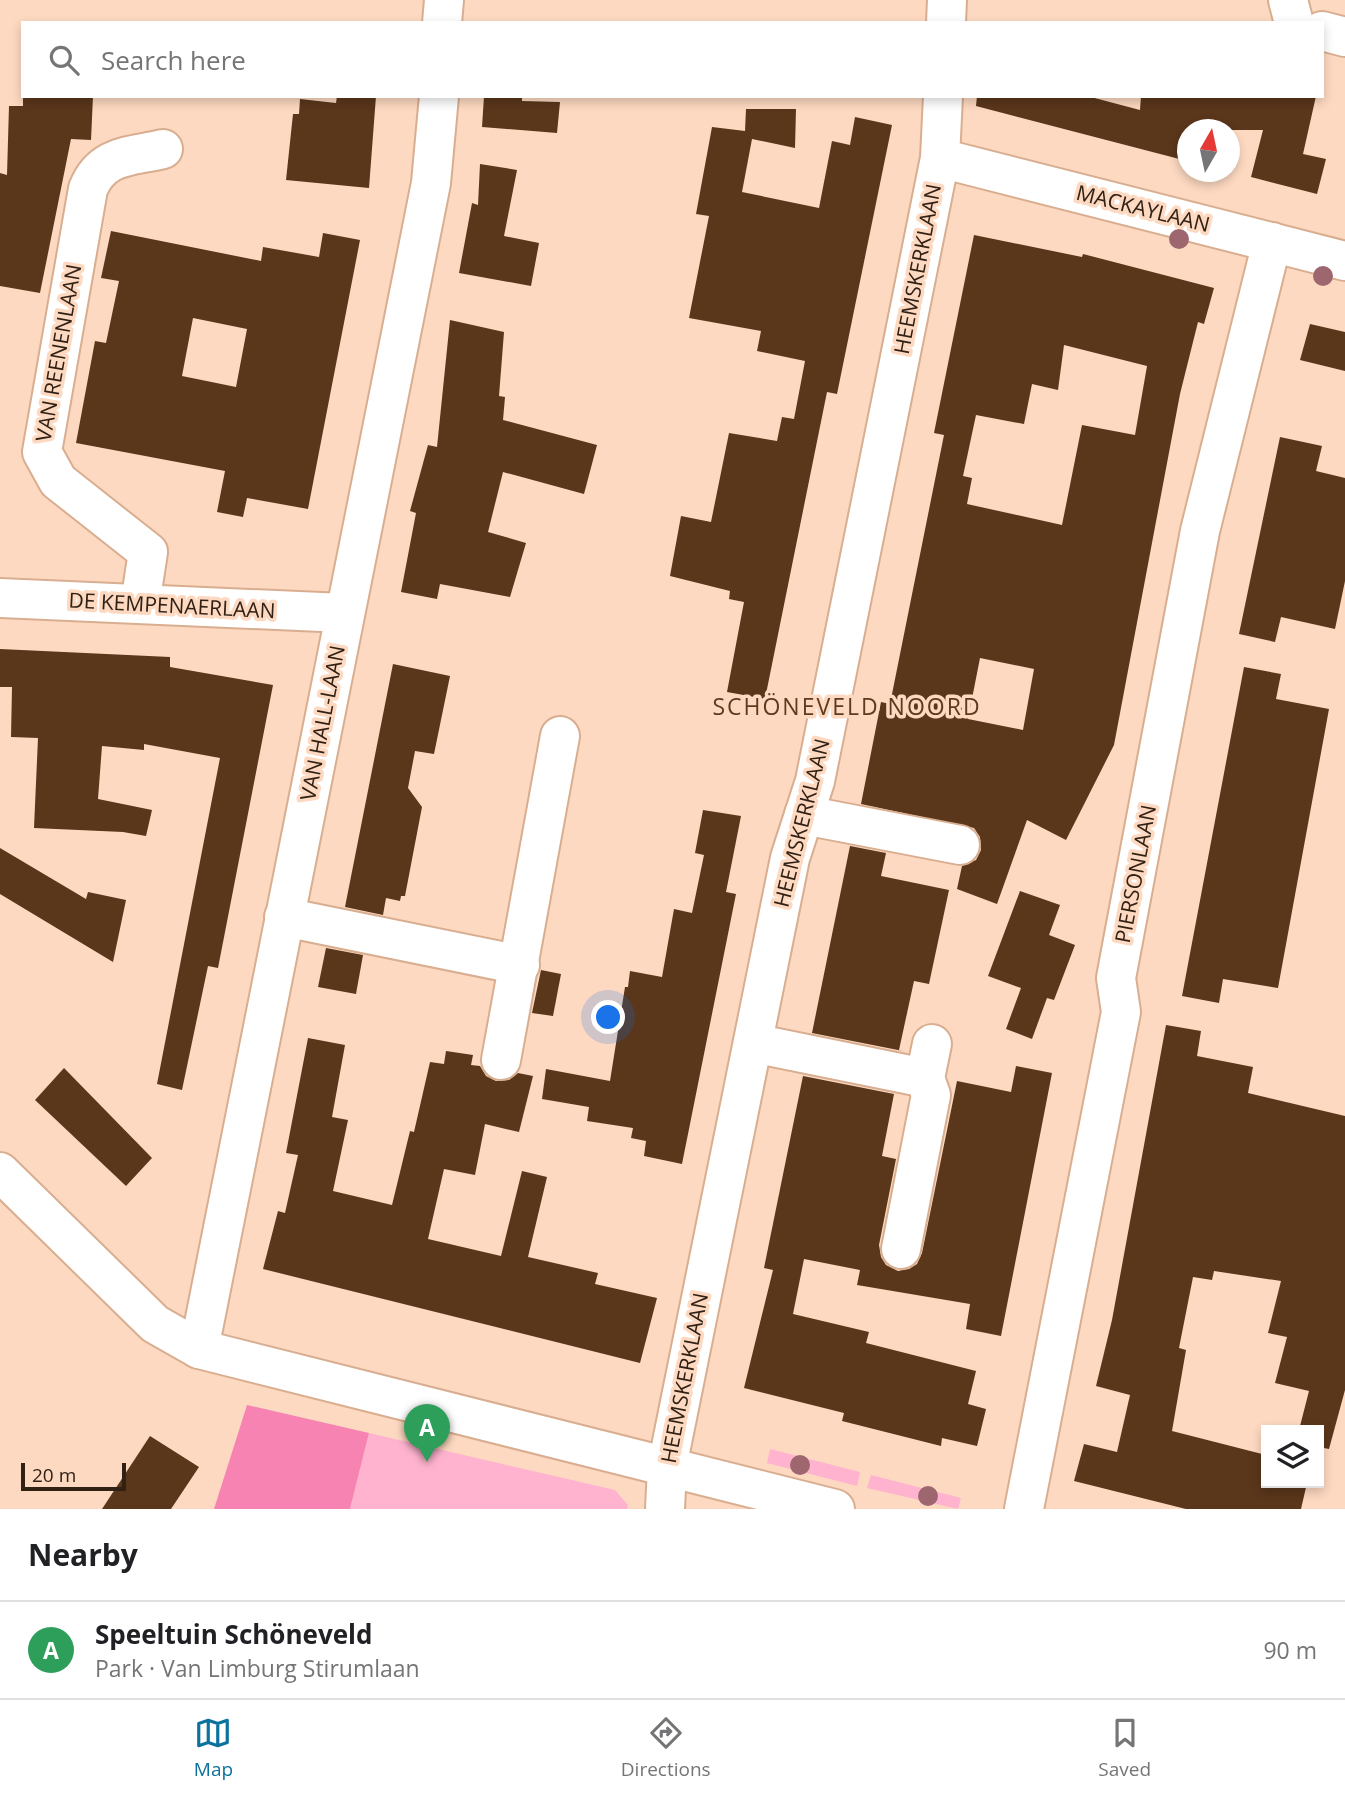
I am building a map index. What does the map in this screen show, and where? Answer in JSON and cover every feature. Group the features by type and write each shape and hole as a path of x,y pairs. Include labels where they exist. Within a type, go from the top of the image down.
{"street":[{"path":"442,21 444,0"},
{"path":"946,21 947,0"},
{"path":"1288,0 1293,21"},
{"path":"1324,32 1345,37"},
{"name":"VAN HALL-LAAN","path":"199,1349 431,183 439,98"},
{"name":"HEEMSKERKLAAN","path":"665,1509 667,1467 752,1043 790,858 815,781 940,158 943,98"},
{"name":"VAN REENENLAAN","path":"140,604 148,552 58,481 42,452 88,189 95,171 107,162 163,149"},
{"name":"MACKAYLAAN","path":"940,158 1345,261"},
{"name":"PIERSONLAAN","path":"1024,1509 1121,1012 1116,978 1200,531 1272,242"},
{"name":"DE KEMPENAERLAAN","path":"0,598 344,613"},
{"path":"501,1060 543,844 541,831 561,736"},
{"path":"804,815 960,845"},
{"path":"284,917 520,965"},
{"path":"752,1043 929,1061 931,1095 901,1249"},
{"path":"0,1172 155,1324 199,1349 835,1509"}],"shaded area":[{"path":"247,1405 369,1433 350,1509 214,1509"},
{"path":"369,1433 615,1490 628,1505 627,1509 350,1509"},
{"path":"770,1449 860,1472 857,1486 767,1463"},
{"path":"871,1475 961,1498 958,1509 867,1488"}],"building":[{"path":"23,98 93,98 91,140 71,139 40,293 0,286 0,173 7,175 9,106 23,106"},
{"path":"337,98 376,98 369,188 286,180 293,114 299,114 300,99 336,103"},
{"path":"484,98 560,102 557,133 482,127"},
{"path":"977,98 1095,98 1140,110 1141,98 1316,98 1303,154 1326,159 1317,194 1251,177 1263,130 1240,130 1240,119 1177,119 1177,158 976,106"},
{"path":"746,109 796,109 795,148 752,139 742,192 819,208 832,141 850,145 855,117 892,125 837,394 827,392 765,699 727,692 744,602 729,599 730,591 670,576 681,516 711,522 729,433 777,441 782,417 794,419 805,361 757,351 761,331 689,318 709,216 696,214 712,127 745,131"},
{"path":"480,164 517,170 504,236 539,243 531,286 459,273 472,203 478,205"},
{"path":"111,231 261,261 263,247 319,257 323,233 360,240 308,509 247,498 243,517 217,512 225,471 76,443 95,341 106,343 119,281 101,278","holes":["193,318 247,329 236,387 182,376"]},
{"path":"974,235 1082,257 1083,254 1214,288 1204,324 1198,322 1180,394 1114,745 1066,840 1027,820 997,904 957,889 962,866 976,860 981,850 980,837 974,828 861,804 881,702 890,704 944,435 934,433","holes":["1064,345 1147,366 1135,435 1082,425 1062,525 967,504 972,478 963,476 976,415 1024,424 1032,384 1058,390","980,658 1034,669 1023,730 968,719"]},
{"path":"450,320 504,332 499,396 505,397 503,420 597,445 584,494 503,472 488,532 526,543 510,597 440,584 437,599 401,592 416,513 410,511 428,445 437,447"},
{"path":"1310,324 1345,332 1345,371 1300,360"},
{"path":"1280,437 1322,446 1316,471 1345,478 1345,581 1335,629 1281,617 1275,642 1239,634"},
{"path":"0,649 170,657 170,667 273,685 218,968 208,966 182,1090 157,1084 220,758 144,744 144,750 102,746 98,799 152,810 146,836 123,832 34,828 38,738 11,737 12,687 0,687"},
{"path":"393,664 450,676 434,754 415,751 408,788 422,807 405,896 401,896 400,901 386,898 383,915 345,907"},
{"path":"1244,667 1281,674 1276,699 1329,709 1278,988 1223,979 1219,1003 1182,996"},
{"path":"703,810 741,816 726,892 736,894 682,1164 644,1156 646,1141 631,1138 633,1128 587,1121 589,1107 542,1099 546,1069 610,1081 630,971 662,977 674,909 692,913 704,855 695,853"},
{"path":"850,846 886,853 881,876 949,890 929,984 914,981 899,1050 903,1051 812,1033"},
{"path":"0,848 86,899 88,892 126,900 113,962 0,894"},
{"path":"1020,891 1060,905 1049,935 1075,945 1054,1000 1047,998 1032,1039 1006,1029 1021,988 988,976"},
{"path":"326,948 363,955 356,994 318,987"},
{"path":"541,970 561,974 553,1016 532,1013"},
{"path":"1166,1025 1201,1031 1197,1056 1253,1067 1248,1093 1345,1116 1345,1390 1329,1449 1324,1448 1324,1425 1300,1425 1309,1391 1275,1383 1287,1337 1268,1333 1281,1281 1214,1271 1212,1280 1193,1277 1179,1348 1186,1350 1172,1431 1261,1454 1261,1488 1306,1488 1301,1509 1186,1509 1074,1481 1084,1444 1117,1452 1130,1395 1096,1386 1112,1320"},
{"path":"308,1038 345,1045 332,1117 348,1120 333,1191 392,1205 410,1131 414,1132 430,1062 444,1064 446,1051 473,1055 471,1065 480,1066 486,1076 496,1081 509,1080 518,1073 533,1076 519,1132 485,1124 475,1175 444,1169 428,1239 501,1256 522,1171 547,1177 528,1257 598,1273 595,1284 657,1298 640,1363 263,1269 278,1211 285,1213 298,1155 286,1153"},
{"path":"1016,1066 1052,1073 1001,1336 966,1329 970,1304 857,1285 860,1270 804,1259 793,1314 869,1332 866,1343 976,1371 968,1404 986,1409 977,1446 942,1438 941,1446 842,1421 844,1413 744,1388 773,1270 764,1268 803,1076 894,1094 882,1156 896,1159 879,1245 886,1265 898,1271 917,1264 922,1253 957,1081 1011,1092"},
{"path":"64,1068 152,1158 126,1186 35,1100"},
{"path":"150,1436 199,1467 171,1509 102,1509"}],"place":[{"name":"Speeltuin Schöneveld","path":"427,1462"}],"district":[{"name":"SCHÖNEVELD NOORD","path":"847,707"}]}
